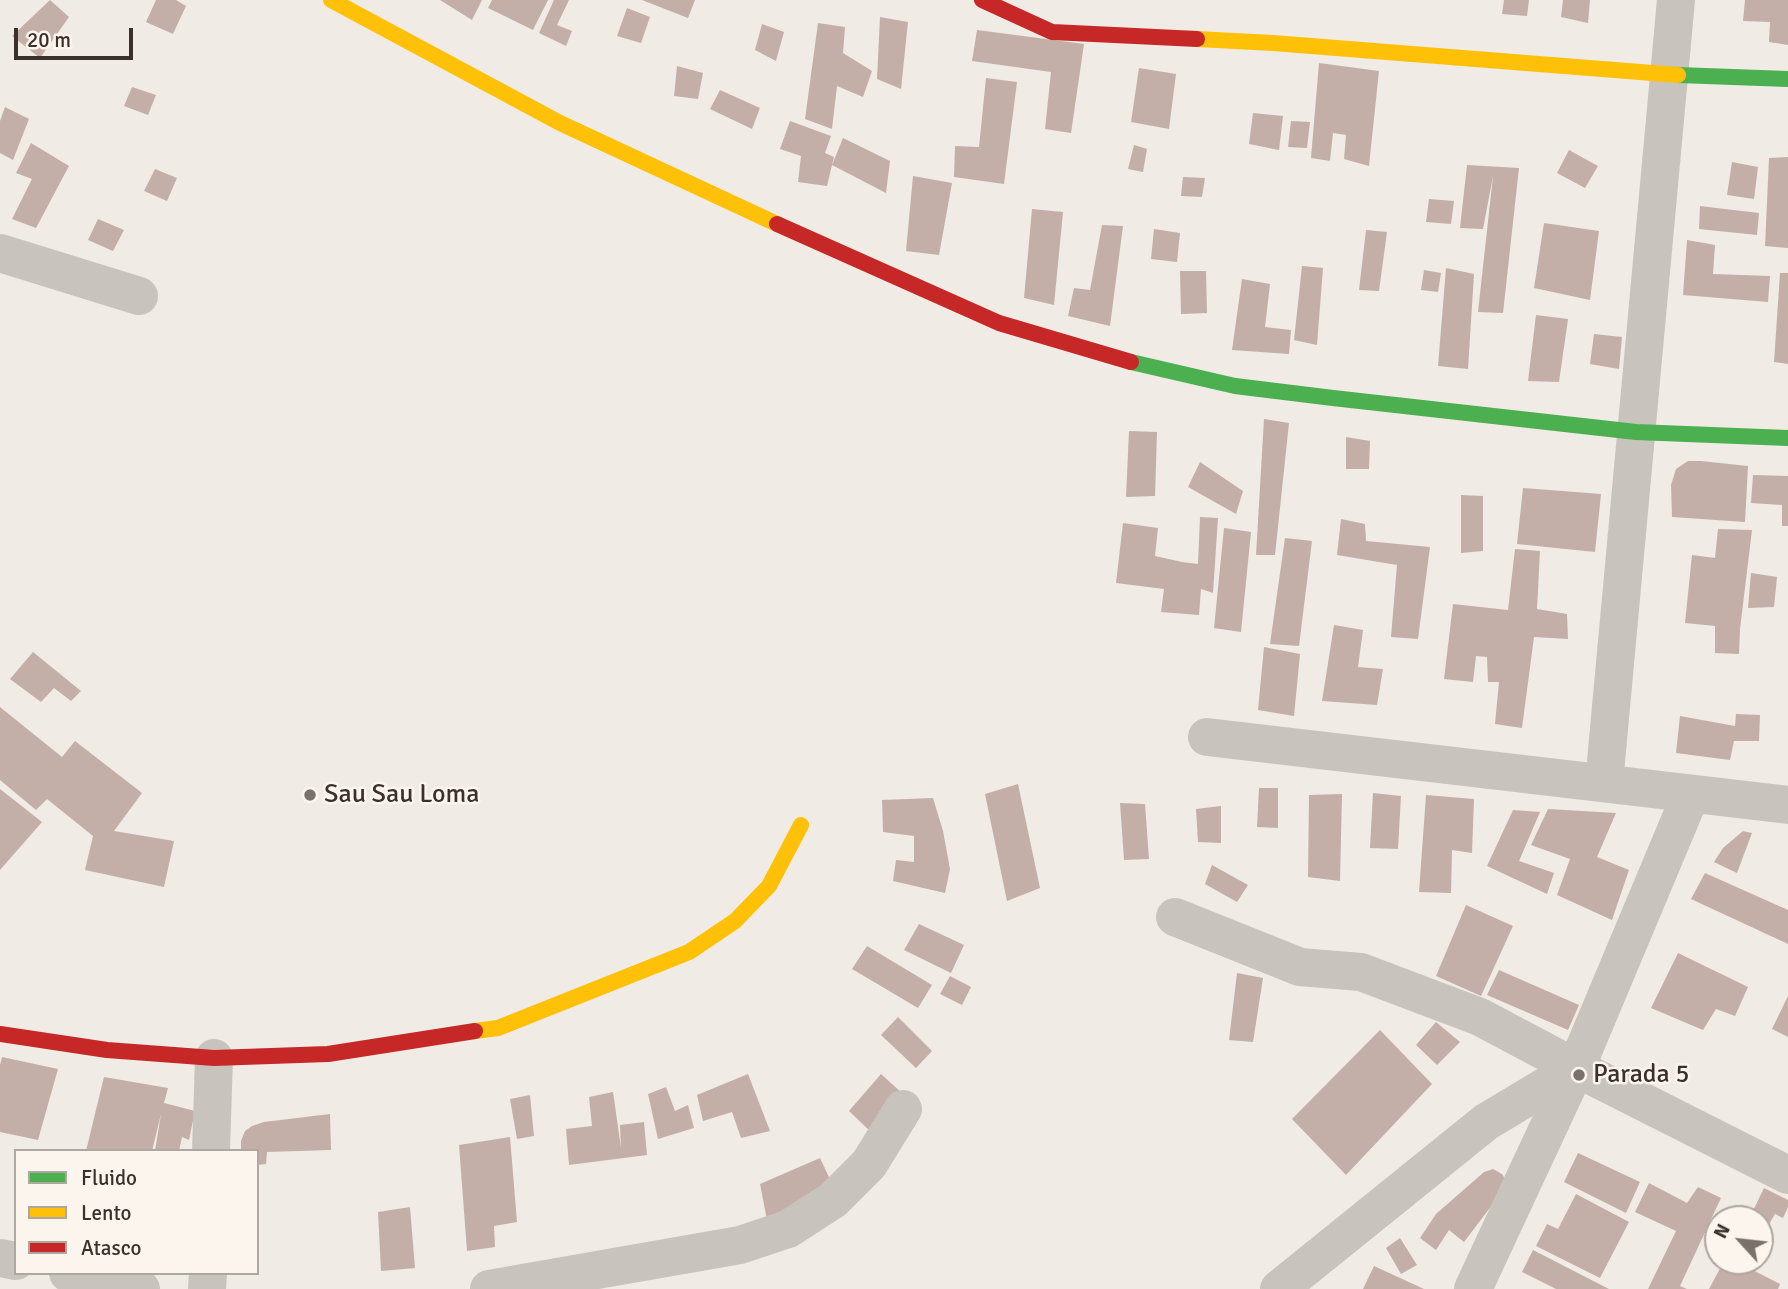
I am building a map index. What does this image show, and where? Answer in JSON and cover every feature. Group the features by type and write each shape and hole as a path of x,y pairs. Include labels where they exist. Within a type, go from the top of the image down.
{"street":[{"path":"331,0 559,123 999,323 1126,361 1235,386 1636,432 1788,438"},
{"path":"982,0 1052,32 1273,43 1669,75 1788,79"},
{"path":"1604,783 1676,0"},
{"path":"0,253 139,296"},
{"path":"1207,737 1788,805"},
{"path":"1474,1289 1576,1068 1691,794"},
{"path":"0,1034 107,1049 214,1058 328,1054 498,1028 689,952 735,921 769,886 801,825"},
{"path":"1175,917 1300,967 1361,972 1480,1017 1788,1175"},
{"path":"211,1149 214,1058"},
{"path":"1279,1289 1486,1122 1576,1068"},
{"path":"489,1289 740,1245 788,1229 833,1200 869,1164 903,1109"},
{"path":"77,1275 141,1289"}],"building":[{"path":"50,0 69,17 40,58 12,36"},
{"path":"156,0 176,0 186,6 173,34 146,22"},
{"path":"440,0 482,0 472,20"},
{"path":"492,0 548,0 533,30 488,8"},
{"path":"554,0 569,0 557,25 572,31 566,46 539,33"},
{"path":"642,0 695,0 688,18"},
{"path":"1504,0 1529,0 1527,16 1502,14"},
{"path":"1563,0 1590,0 1588,23 1561,17"},
{"path":"1745,0 1788,0 1788,45 1769,42 1770,22 1743,21"},
{"path":"627,8 650,17 641,43 617,36"},
{"path":"880,17 908,22 901,89 877,79"},
{"path":"818,23 845,27 843,53 872,71 863,97 837,86 832,129 805,119"},
{"path":"762,24 784,32 776,61 755,50"},
{"path":"977,30 1084,44 1071,133 1045,129 1051,72 972,61"},
{"path":"1319,63 1379,71 1369,166 1344,159 1346,135 1333,133 1330,161 1311,158"},
{"path":"677,66 703,73 698,99 674,96"},
{"path":"1139,68 1176,74 1169,129 1131,122"},
{"path":"986,78 1017,82 1004,184 954,177 955,146 979,147"},
{"path":"132,87 156,95 148,115 124,106"},
{"path":"720,90 760,108 752,129 710,109"},
{"path":"5,107 29,119 13,160 0,153 0,121"},
{"path":"1253,113 1283,116 1279,150 1249,144"},
{"path":"790,121 831,136 825,153 834,157 827,186 798,182 801,156 780,149"},
{"path":"1291,121 1310,122 1307,148 1288,147"},
{"path":"843,138 890,161 886,193 832,165"},
{"path":"31,143 69,166 36,228 12,219 32,179 16,173"},
{"path":"1134,145 1147,149 1143,172 1128,169"},
{"path":"1569,150 1598,166 1585,188 1557,173"},
{"path":"1788,157 1788,248 1765,246 1769,158"},
{"path":"1732,162 1758,167 1754,199 1727,195"},
{"path":"1467,165 1519,168 1503,313 1478,312 1493,176 1483,229 1460,228"},
{"path":"155,169 177,178 167,201 144,191"},
{"path":"913,176 952,183 939,255 906,251"},
{"path":"1183,177 1205,178 1202,197 1181,196"},
{"path":"1429,199 1454,201 1451,224 1426,222"},
{"path":"1700,206 1759,213 1757,235 1699,229"},
{"path":"1032,209 1063,212 1054,305 1024,298"},
{"path":"98,219 124,230 113,251 88,240"},
{"path":"1544,223 1599,231 1590,300 1534,288"},
{"path":"1102,225 1123,226 1110,326 1068,316 1074,288 1090,290"},
{"path":"1154,229 1180,233 1177,262 1151,259"},
{"path":"1366,230 1387,232 1379,291 1359,290"},
{"path":"1687,240 1715,245 1713,274 1770,276 1768,302 1683,295"},
{"path":"1302,266 1323,268 1317,345 1294,340"},
{"path":"1446,268 1474,274 1468,369 1438,366"},
{"path":"1424,270 1441,273 1438,292 1421,290"},
{"path":"1180,271 1206,271 1207,313 1181,314"},
{"path":"1780,273 1788,273 1788,364 1774,362"},
{"path":"1242,279 1270,284 1265,327 1291,330 1289,354 1232,350"},
{"path":"1536,315 1568,319 1559,382 1528,381"},
{"path":"1594,334 1622,337 1619,369 1590,364"},
{"path":"1264,419 1289,423 1275,555 1256,555"},
{"path":"1129,431 1157,432 1155,496 1126,497"},
{"path":"1346,437 1370,441 1369,469 1346,469"},
{"path":"1688,461 1748,466 1745,522 1672,517 1671,485 1676,469"},
{"path":"1200,462 1243,491 1236,514 1188,487"},
{"path":"1753,475 1788,476 1788,526 1782,526 1782,505 1751,503"},
{"path":"1523,488 1601,494 1595,552 1517,544"},
{"path":"1461,495 1483,496 1483,551 1461,553"},
{"path":"1200,517 1218,518 1213,593 1201,589 1199,615 1161,612 1164,589 1116,583 1123,523 1158,528 1155,556 1198,564"},
{"path":"1341,519 1365,524 1366,541 1430,547 1418,639 1391,637 1397,565 1337,555"},
{"path":"1224,528 1251,532 1241,632 1214,628"},
{"path":"1718,529 1752,530 1739,654 1715,653 1715,626 1685,623 1692,555 1715,558"},
{"path":"1285,538 1312,541 1299,646 1270,644"},
{"path":"1515,549 1540,551 1537,609 1567,614 1568,639 1534,637 1522,728 1495,724 1499,682 1488,682 1487,657 1476,656 1473,682 1444,679 1453,604 1508,610"},
{"path":"1751,573 1777,577 1774,607 1748,608"},
{"path":"1334,625 1363,630 1358,667 1383,669 1377,705 1322,701"},
{"path":"1264,647 1300,654 1294,716 1258,710"},
{"path":"33,652 81,691 71,701 54,688 41,702 10,679"},
{"path":"0,707 62,757 75,741 142,793 114,831 174,841 164,887 85,870 93,836 47,799 36,810 0,780"},
{"path":"1736,714 1760,715 1759,741 1734,741 1730,760 1676,753 1680,716 1735,726"},
{"path":"1018,784 1040,888 1007,901 985,794"},
{"path":"1259,788 1278,788 1278,828 1257,827"},
{"path":"0,789 42,822 0,870"},
{"path":"1373,793 1401,796 1398,849 1370,848"},
{"path":"1342,794 1340,881 1308,877 1309,795"},
{"path":"1426,795 1474,799 1472,853 1452,850 1451,893 1419,892"},
{"path":"933,798 950,869 945,893 893,881 896,860 914,862 914,836 883,832 882,800"},
{"path":"1120,803 1145,804 1149,859 1124,860"},
{"path":"1221,806 1221,843 1198,842 1196,809"},
{"path":"1548,809 1616,813 1597,857 1629,870 1612,920 1557,895 1570,859 1531,845"},
{"path":"1513,810 1540,812 1519,861 1554,873 1547,894 1487,866"},
{"path":"1743,831 1752,833 1737,873 1714,862 1723,848"},
{"path":"1212,865 1248,885 1237,902 1205,884"},
{"path":"1705,873 1788,910 1788,944 1691,899"},
{"path":"1466,905 1513,926 1481,996 1436,976"},
{"path":"919,924 964,945 951,973 904,950"},
{"path":"867,946 932,985 918,1008 852,969"},
{"path":"1678,953 1748,987 1735,1016 1716,1009 1703,1030 1651,1008"},
{"path":"1499,970 1579,1005 1568,1030 1487,995"},
{"path":"1237,973 1263,978 1253,1042 1229,1040"},
{"path":"950,976 971,987 962,1005 940,994"},
{"path":"1788,996 1788,1037 1772,1029"},
{"path":"898,1017 932,1051 916,1068 881,1035"},
{"path":"1436,1022 1460,1042 1437,1065 1416,1045"},
{"path":"1380,1030 1432,1084 1346,1175 1292,1119"},
{"path":"2,1057 58,1069 38,1140 0,1132"},
{"path":"748,1074 770,1131 741,1138 732,1112 703,1121 697,1095"},
{"path":"881,1074 903,1094 871,1132 849,1111"},
{"path":"104,1077 168,1088 164,1103 195,1111 189,1140 182,1137 179,1149 155,1149 161,1114 152,1149 86,1149"},
{"path":"666,1087 675,1111 688,1105 694,1128 658,1139 648,1094"},
{"path":"613,1092 621,1148 620,1125 644,1122 647,1155 569,1165 566,1129 592,1126 589,1097"},
{"path":"530,1095 534,1136 517,1139 510,1099"},
{"path":"330,1114 331,1150 267,1152 266,1164 259,1165 259,1149 241,1149 241,1141 245,1131 264,1122"},
{"path":"510,1137 517,1222 494,1226 495,1247 467,1251 459,1145"},
{"path":"1578,1153 1640,1182 1626,1213 1564,1182"},
{"path":"820,1158 835,1190 767,1220 760,1184"},
{"path":"1493,1169 1502,1174 1508,1184 1464,1242 1449,1230 1436,1250 1420,1238 1436,1214 1484,1172"},
{"path":"1649,1183 1687,1203 1698,1187 1721,1198 1718,1205 1704,1205 1704,1234 1680,1286 1687,1289 1648,1289 1676,1231 1635,1212"},
{"path":"1764,1188 1788,1200 1783,1218 1774,1216 1774,1205 1756,1205"},
{"path":"1576,1194 1629,1222 1600,1278 1536,1246 1547,1224 1558,1229"},
{"path":"410,1207 415,1268 381,1271 378,1212"},
{"path":"1400,1238 1417,1265 1401,1274 1386,1248"},
{"path":"1533,1250 1609,1289 1556,1289 1522,1272"},
{"path":"1374,1266 1424,1289 1363,1289"},
{"path":"1716,1275 1762,1275 1780,1284 1778,1289 1709,1289"}],"traffic: fast":[{"path":"1678,75 1788,79"},
{"path":"1131,362 1235,386 1333,398 1636,432 1788,438"}],"traffic: slow":[{"path":"331,0 560,123 777,224"},
{"path":"1197,39 1678,75"},
{"path":"475,1031 498,1028 689,952 735,921 769,886 801,825"}],"traffic: jam":[{"path":"982,0 1052,32 1197,39"},
{"path":"777,224 999,323 1131,362"},
{"path":"0,1034 107,1050 214,1058 328,1054 475,1031"}],"place":[{"name":"Sau Sau Loma","path":"310,795"},
{"name":"Parada 5","path":"1579,1075"}]}
